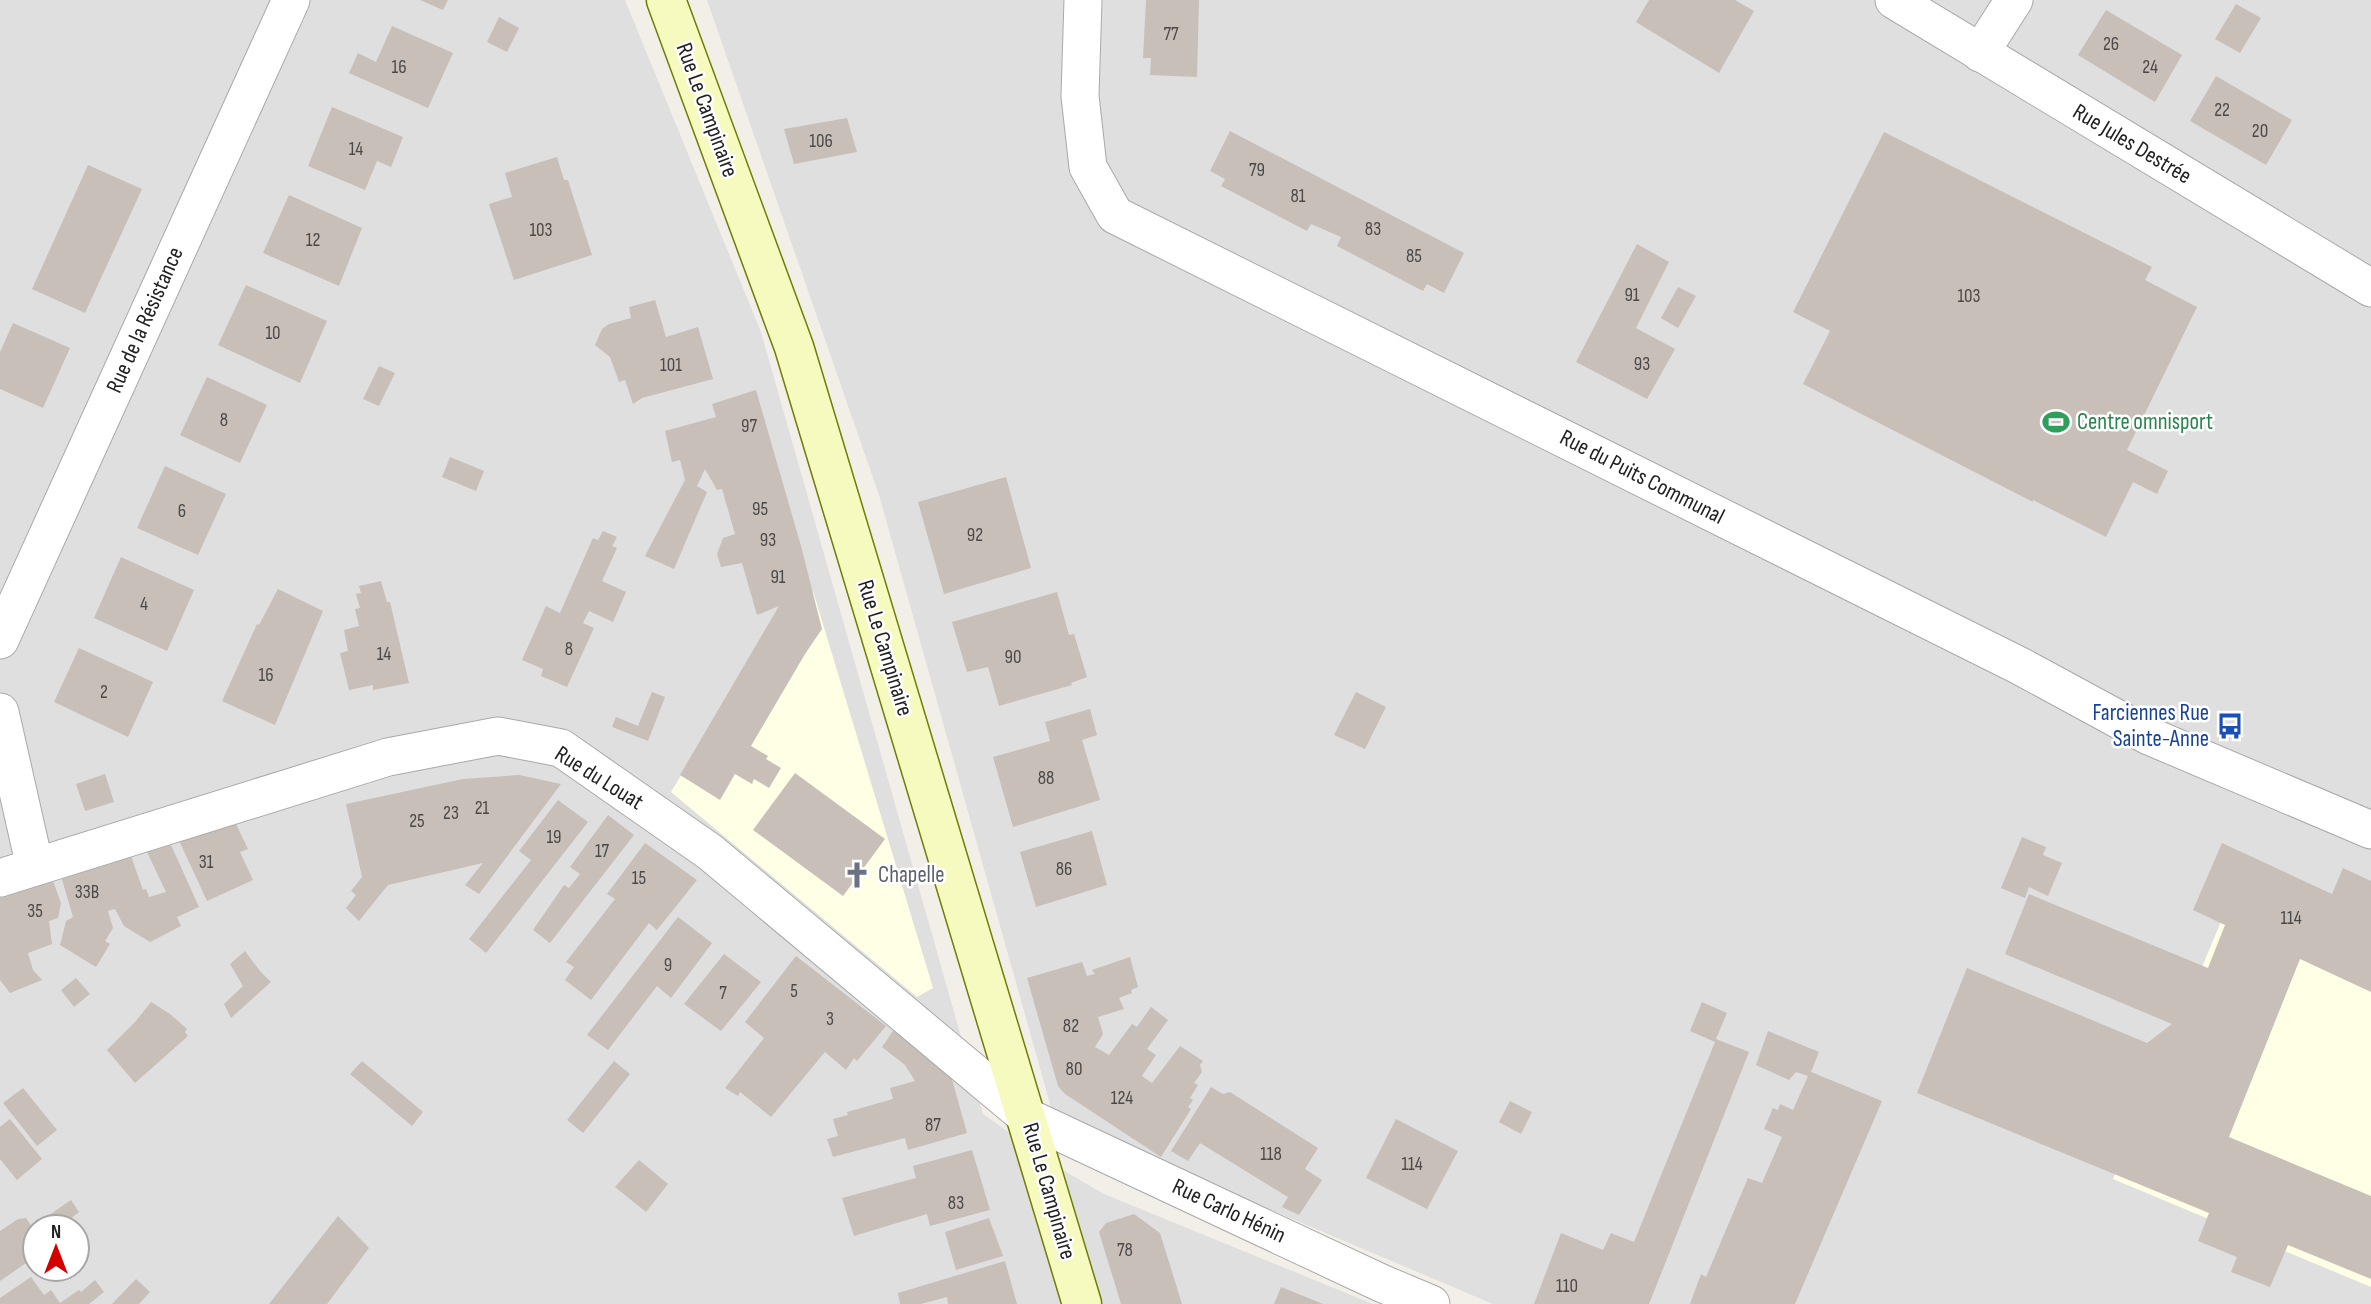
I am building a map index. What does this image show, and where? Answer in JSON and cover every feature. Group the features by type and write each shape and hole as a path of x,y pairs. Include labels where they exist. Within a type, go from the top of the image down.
{"main road":[{"name":"Rue Le Campinaire","path":"666,0 794,347 1082,1304"}],"street":[{"name":"Rue de la Résistance","path":"0,640 291,0"},
{"name":"Rue du Puits Communal","path":"1083,0 1080,96 1088,167 1115,215 2007,660 2149,736 2371,830"},
{"name":"Rue Jules Destrée","path":"1894,0 2371,288"},
{"path":"1980,53 2014,0"},
{"path":"0,712 35,867"},
{"name":"Rue du Louat","path":"0,878 388,757 498,736 561,748 709,852 1027,1117"},
{"name":"Rue Carlo Hénin","path":"1027,1117 1431,1304"}],"shaded area":[{"path":"0,0 625,0 761,332 983,1114 1061,1169 1104,1194 1373,1304 0,1304"},
{"path":"707,0 2371,0 2371,1304 1493,1304 1054,1118 879,495"},
{"path":"813,591 933,988 917,997 671,792 778,616"},
{"path":"2241,874 2371,928 2371,1287 2113,1179"}],"building":[{"path":"420,0 448,0 443,10"},
{"path":"1146,0 1199,0 1197,77 1150,75 1151,58 1143,58"},
{"path":"1649,0 1735,0 1754,11 1719,73 1636,22"},
{"path":"2236,4 2261,18 2240,53 2215,39"},
{"path":"2106,10 2182,55 2155,102 2078,55"},
{"path":"499,17 519,28 507,52 487,42"},
{"path":"392,26 453,53 428,108 349,73 358,53 376,62"},
{"path":"2216,76 2292,120 2266,165 2190,121"},
{"path":"332,107 403,137 391,167 377,161 365,190 308,166"},
{"path":"847,118 857,152 794,164 784,129"},
{"path":"1230,131 1464,253 1444,293 1427,284 1423,291 1337,246 1341,237 1311,224 1307,231 1221,186 1225,179 1210,171"},
{"path":"1884,132 2152,267 2145,280 2197,307 2127,450 2168,471 2157,494 2133,482 2106,537 1803,384 1830,331 1793,312"},
{"path":"557,157 564,180 568,180 592,255 514,280 489,204 512,197 505,173"},
{"path":"88,165 142,189 85,313 32,289"},
{"path":"289,195 362,228 339,286 263,253"},
{"path":"1637,244 1669,262 1636,328 1675,349 1647,399 1576,362"},
{"path":"246,285 327,321 300,383 218,345"},
{"path":"1678,287 1696,296 1678,328 1661,318"},
{"path":"655,300 666,337 698,327 713,379 642,398 633,404 625,380 619,382 610,357 595,345 602,329 609,324 631,318 629,307"},
{"path":"13,323 70,348 43,408 0,389 0,352"},
{"path":"379,366 395,373 379,406 363,399"},
{"path":"207,377 267,405 240,463 180,435"},
{"path":"756,390 822,629 751,746 781,768 769,788 754,779 752,784 735,774 720,800 680,775 779,606 757,615 742,563 721,567 717,554 723,538 735,534 722,489 717,490 705,469 697,486 707,492 674,569 645,556 685,480 680,460 672,462 665,431 716,417 712,404"},
{"path":"450,457 484,471 476,491 442,477"},
{"path":"165,466 226,494 198,555 137,528"},
{"path":"1006,477 1031,568 944,594 918,502"},
{"path":"603,531 617,537 612,546 617,548 602,581 626,592 613,622 589,611 583,623 594,628 567,687 541,676 543,669 522,660 546,606 560,613 593,538 598,540"},
{"path":"121,557 194,590 167,651 94,618"},
{"path":"381,581 387,602 390,602 409,683 373,690 373,685 349,690 340,653 348,651 344,630 359,626 355,609 360,608 356,594 361,593 359,586"},
{"path":"278,589 323,611 275,725 222,701 257,624 259,625"},
{"path":"1057,592 1069,635 1074,634 1087,677 1071,683 1072,685 999,706 988,667 967,672 952,622"},
{"path":"79,648 153,682 128,737 54,702"},
{"path":"652,692 665,697 648,741 612,727 616,717 638,726"},
{"path":"1356,692 1386,707 1365,749 1334,735"},
{"path":"1090,709 1097,735 1082,740 1100,800 1013,827 993,757 1050,741 1045,722"},
{"path":"795,773 885,839 843,896 753,830"},
{"path":"105,774 114,802 85,811 76,784"},
{"path":"519,775 561,784 479,894 465,885 483,863 388,885 359,921 346,908 356,895 351,891 362,877 346,804 463,779"},
{"path":"558,800 588,822 486,953 469,939 531,860 519,851"},
{"path":"608,815 634,835 550,943 533,930 564,885 569,888 580,874 570,867"},
{"path":"235,822 248,849 240,852 253,880 207,901 177,836"},
{"path":"1092,831 1107,885 1036,907 1020,852"},
{"path":"2022,837 2046,847 2043,855 2062,863 2048,896 2029,887 2025,898 2001,888"},
{"path":"645,843 697,880 657,930 649,923 591,1000 565,980 574,967 566,962 615,899 607,894"},
{"path":"2222,843 2332,894 2343,868 2371,881 2371,992 2300,959 2229,1137 2371,1196 2371,1279 2288,1245 2270,1287 2231,1272 2237,1257 2198,1241 2209,1213 1917,1093 1967,968 2147,1043 2172,1024 2005,954 2029,894 2208,968 2225,925 2193,910"},
{"path":"171,845 199,907 177,917 181,926 150,942 124,926 115,909 108,911 113,928 105,941 110,944 96,967 60,945 66,921 73,917 61,876 131,856 143,890 146,889 149,897 166,892 147,852"},
{"path":"52,878 61,903 58,918 49,921 52,944 28,953 33,970 42,980 10,993 0,980 0,898"},
{"path":"678,917 712,943 671,998 657,986 608,1050 587,1035"},
{"path":"245,951 271,982 231,1018 224,1004 243,986 230,964"},
{"path":"724,954 761,982 721,1031 684,1004"},
{"path":"796,956 886,1026 857,1061 854,1058 846,1070 825,1052 771,1117 740,1092 738,1096 725,1088 764,1038 745,1022"},
{"path":"1130,957 1138,987 1131,990 1132,993 1119,998 1124,1009 1098,1017 1103,1034 1095,1047 1109,1055 1132,1024 1137,1027 1151,1007 1168,1020 1147,1049 1156,1055 1142,1076 1152,1083 1180,1046 1203,1061 1200,1065 1202,1072 1194,1083 1198,1085 1190,1098 1193,1100 1188,1107 1191,1109 1161,1157 1065,1094 1058,1086 1027,978 1082,962 1087,976 1095,974 1092,970"},
{"path":"76,978 90,994 74,1007 61,990"},
{"path":"151,1002 187,1029 185,1032 188,1036 135,1083 107,1050"},
{"path":"1702,1002 1727,1013 1716,1039 1749,1052 1649,1304 1534,1304 1561,1233 1603,1250 1611,1233 1634,1242 1715,1042 1690,1031"},
{"path":"895,1028 950,1072 967,1133 908,1150 905,1138 833,1157 827,1139 838,1136 833,1119 848,1115 847,1112 893,1099 890,1088 915,1081 905,1065 882,1047"},
{"path":"1768,1031 1819,1052 1811,1072 1882,1101 1795,1304 1690,1304 1701,1274 1706,1277 1748,1178 1762,1183 1782,1137 1764,1129 1773,1108 1778,1110 1780,1104 1793,1110 1808,1076 1796,1072 1789,1080 1756,1065"},
{"path":"362,1061 423,1112 412,1126 350,1074"},
{"path":"614,1061 630,1074 583,1133 567,1120"},
{"path":"1211,1087 1223,1094 1230,1092 1318,1148 1305,1169 1322,1180 1299,1215 1282,1207 1288,1197 1200,1143 1188,1161 1171,1151"},
{"path":"23,1088 57,1130 37,1146 3,1103"},
{"path":"1510,1101 1532,1112 1521,1134 1499,1122"},
{"path":"10,1119 42,1159 17,1180 0,1159 0,1127"},
{"path":"1396,1119 1458,1151 1427,1209 1366,1178"},
{"path":"972,1150 990,1210 930,1226 927,1214 854,1236 842,1198 916,1178 913,1166"},
{"path":"639,1160 668,1184 646,1212 615,1187"},
{"path":"71,1200 79,1212 78,1213 52,1213"},
{"path":"1134,1214 1160,1233 1182,1304 1121,1304 1099,1232 1106,1223"},
{"path":"338,1216 369,1248 327,1304 269,1304"},
{"path":"989,1218 1003,1256 956,1270 945,1232"},
{"path":"21,1219 21,1267 0,1281 0,1231"},
{"path":"1005,1261 1017,1304 948,1304 947,1297 921,1304 900,1304 898,1293"},
{"path":"136,1279 150,1292 139,1304 112,1304"},
{"path":"95,1280 104,1292 89,1304 0,1304 0,1298 22,1283 35,1283 44,1295 51,1290 60,1303 79,1290 81,1292"},
{"path":"1281,1287 1323,1304 1274,1304"}],"place":[{"name":"Centre omnisport","path":"2056,422"},
{"name":"Farciennes Rue Sainte-Anne","path":"2230,726"},
{"name":"Chapelle","path":"857,875"}]}
